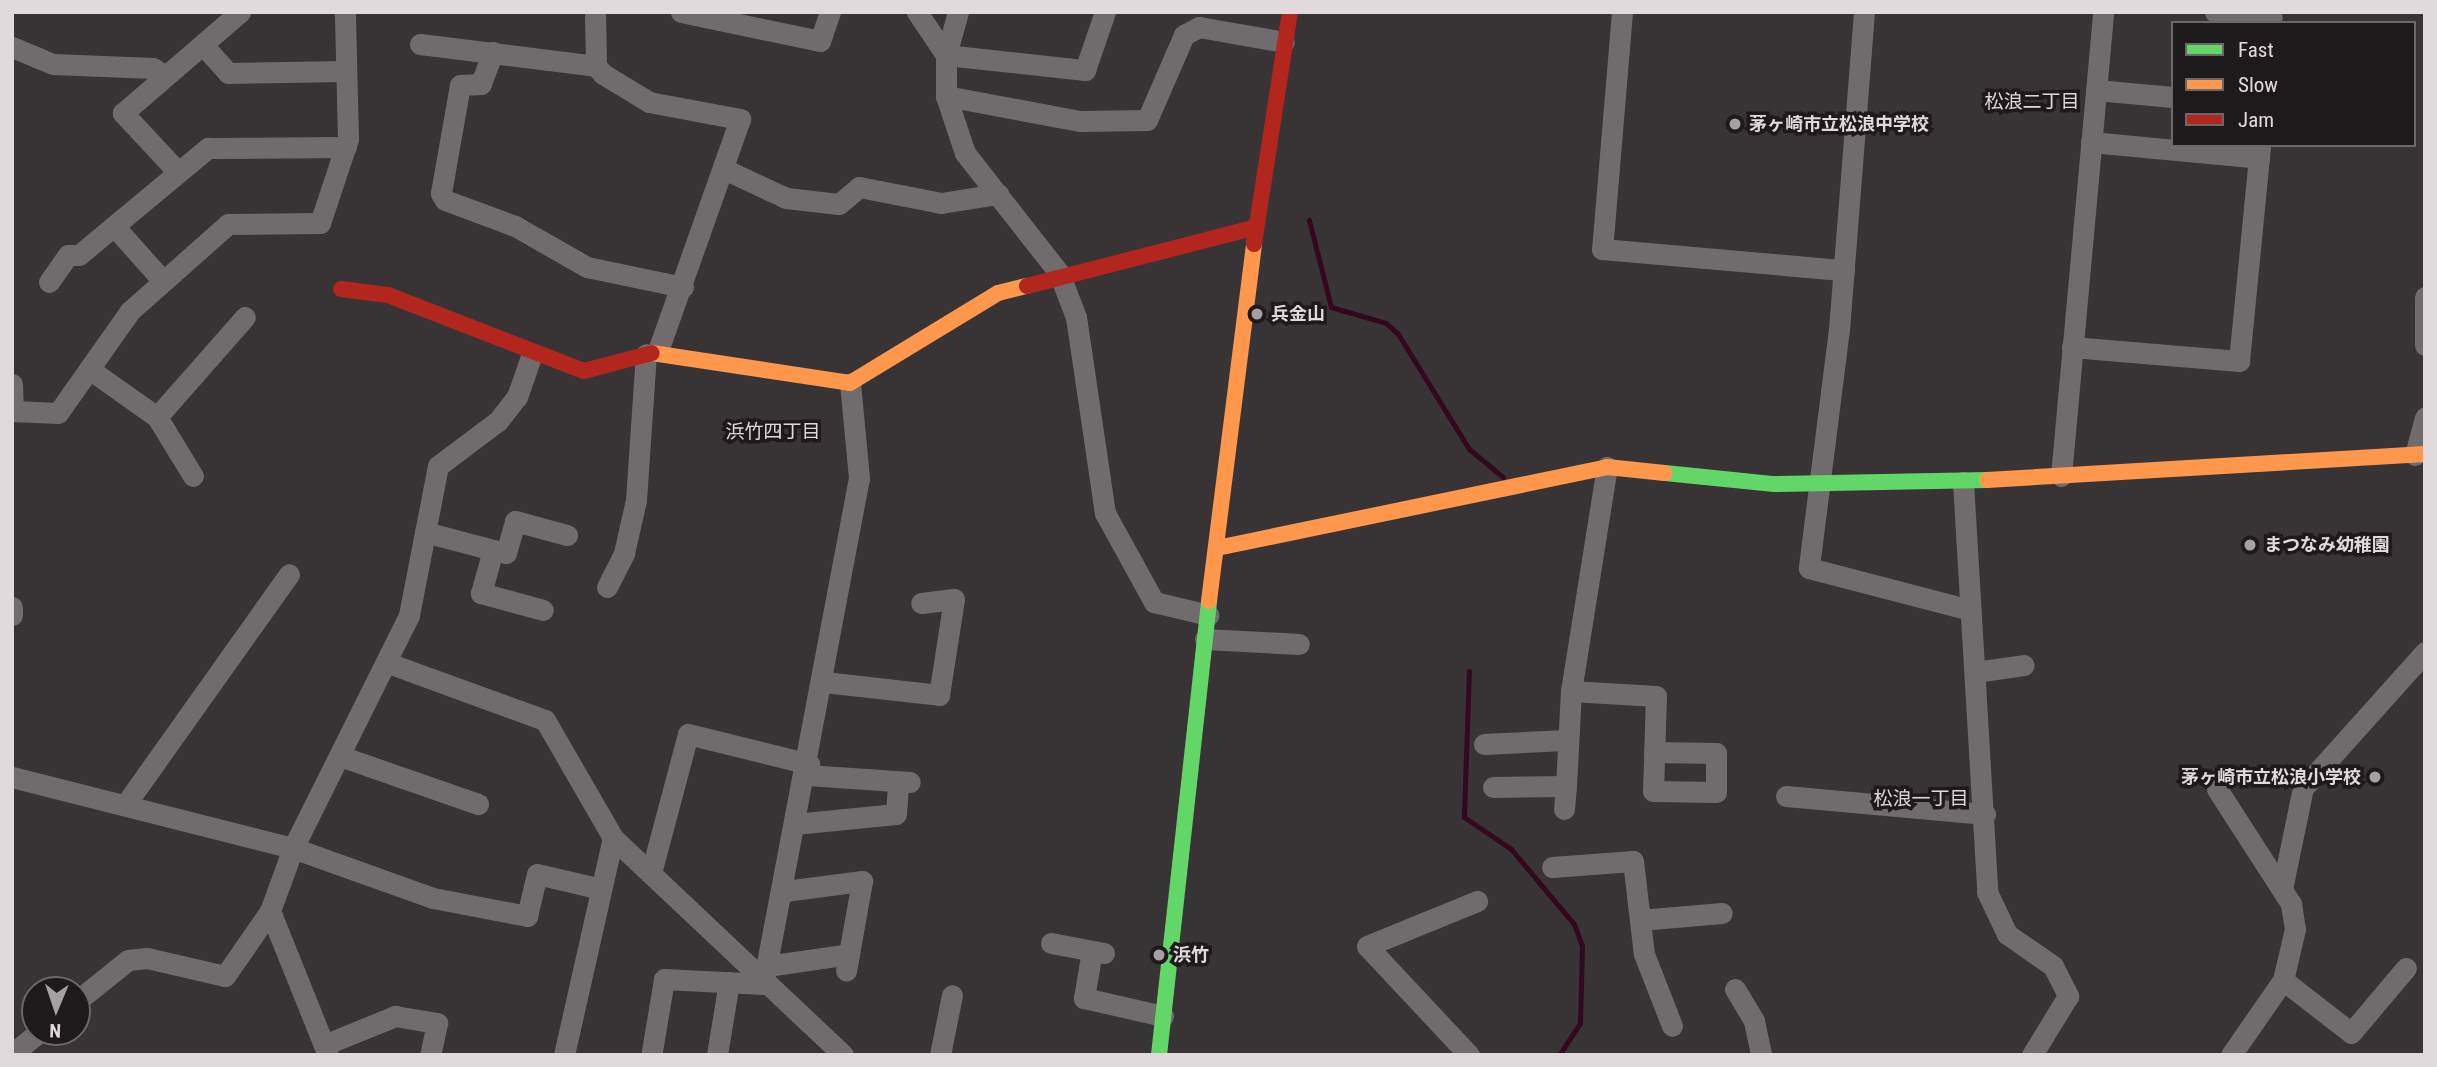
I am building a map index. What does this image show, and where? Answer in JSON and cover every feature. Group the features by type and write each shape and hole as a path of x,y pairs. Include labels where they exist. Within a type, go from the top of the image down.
{"street":[{"path":"178,172 123,113 240,12"},
{"path":"12,384 12,411 58,413 123,320 228,223 320,223 345,147 345,12"},
{"path":"595,12 596,66"},
{"path":"681,12 821,41 830,12"},
{"path":"917,12 946,55 1085,70 1105,12"},
{"path":"958,12 946,55 946,96 965,153 1059,273 1081,337 1109,523 1154,602 1208,614"},
{"path":"1158,1055 1253,228 1290,12"},
{"path":"1622,12 1602,249 1844,270"},
{"path":"1864,12 1844,270 1816,485 1812,574 1970,610"},
{"path":"2060,476 2103,12"},
{"path":"2215,12 2272,17"},
{"path":"946,96 1080,121 1147,120 1184,35 1199,27 1284,42"},
{"path":"421,44 596,66 649,102 740,120 683,287 652,353 636,500 624,552 607,587"},
{"path":"203,45 228,73 346,71"},
{"path":"12,47 53,64 153,68 165,76"},
{"path":"493,52 481,84 460,85 441,193 445,200 516,226 587,267 683,287"},
{"path":"2096,90 2171,97"},
{"path":"2091,142 2171,147"},
{"path":"49,282 68,255 79,255 208,148 345,147"},
{"path":"2072,347 2239,361 2259,152 2175,147"},
{"path":"724,169 786,198 839,204 859,187 941,203 998,194"},
{"path":"114,226 163,281"},
{"path":"341,289 388,295 532,355 584,370 652,353 850,383 998,293 1059,273 1253,228"},
{"path":"2425,297 2425,345"},
{"path":"157,417 245,317"},
{"path":"91,990 128,960 147,958 225,976 270,911 293,848 343,757 409,615 438,466 498,421 517,397 532,355"},
{"path":"89,369 157,417 193,476"},
{"path":"765,975 785,891 859,478 850,383"},
{"path":"1217,548 1607,467 1816,485 1963,482 2420,455 2425,417"},
{"path":"1564,809 1565,740 1571,691 1607,467"},
{"path":"1963,482 1985,814 1987,892 1997,918 2018,947 2053,967 2067,996 2032,1055"},
{"path":"425,532 506,554 514,521 567,535"},
{"path":"493,550 481,593 543,610"},
{"path":"125,805 289,574"},
{"path":"824,681 939,695 954,599 921,603"},
{"path":"12,607 12,615"},
{"path":"1205,639 1299,644"},
{"path":"2282,889 2303,788 2425,652"},
{"path":"388,663 545,720 613,838 765,975 843,1055"},
{"path":"1975,672 2024,665"},
{"path":"1571,691 1656,687 1654,751"},
{"path":"651,873 688,734 808,769 905,782 896,814 795,824"},
{"path":"1484,744 1565,740"},
{"path":"343,757 472,798"},
{"path":"12,777 293,848 433,898 527,916 537,874 601,889"},
{"path":"1493,788 1566,786"},
{"path":"2217,789 2282,889 2295,929 2283,980 2231,1055"},
{"path":"1786,796 1985,814"},
{"path":"564,1055 613,838"},
{"path":"1552,867 1633,861 1644,954 1672,1026"},
{"path":"656,1052 664,979 729,982 847,962 862,881 785,891"},
{"path":"1469,1055 1367,946 1477,901"},
{"path":"270,911 326,1050 396,1016 437,1023 430,1055"},
{"path":"1640,920 1721,913"},
{"path":"1051,943 1099,952 1084,998 1163,1016"},
{"path":"2283,980 2351,1033 2406,968"},
{"path":"717,1055 729,982"},
{"path":"1735,989 1754,1021 1761,1055"},
{"path":"940,1055 952,995"}],"waterway":[{"path":"1309,220 1331,307 1386,323 1398,334 1469,449 1503,477"},
{"path":"1469,671 1464,817 1511,849 1574,924 1582,946 1580,1023 1559,1055"}],"traffic: fast":[{"path":"1665,473 1774,484 1987,480"},
{"path":"1159,1055 1209,601"}],"traffic: slow":[{"path":"1209,601 1254,244"},
{"path":"652,353 850,383 998,293 1027,286"},
{"path":"1987,480 2425,454"},
{"path":"1217,548 1607,467 1665,473"}],"traffic: jam":[{"path":"1254,244 1290,12"},
{"path":"1027,286 1253,228"},
{"path":"341,289 388,295 584,371 652,353"}],"place":[{"name":"茅ヶ崎市立松浪中学校","path":"1735,124"},
{"name":"兵金山","path":"1257,314"},
{"name":"まつなみ幼稚園","path":"2250,545"},
{"name":"茅ヶ崎市立松浪小学校","path":"2375,777"},
{"name":"浜竹","path":"1159,955"}],"district":[{"name":"松浪二丁目","path":"2032,102"},
{"name":"浜竹四丁目","path":"773,432"},
{"name":"松浪一丁目","path":"1921,799"}]}
